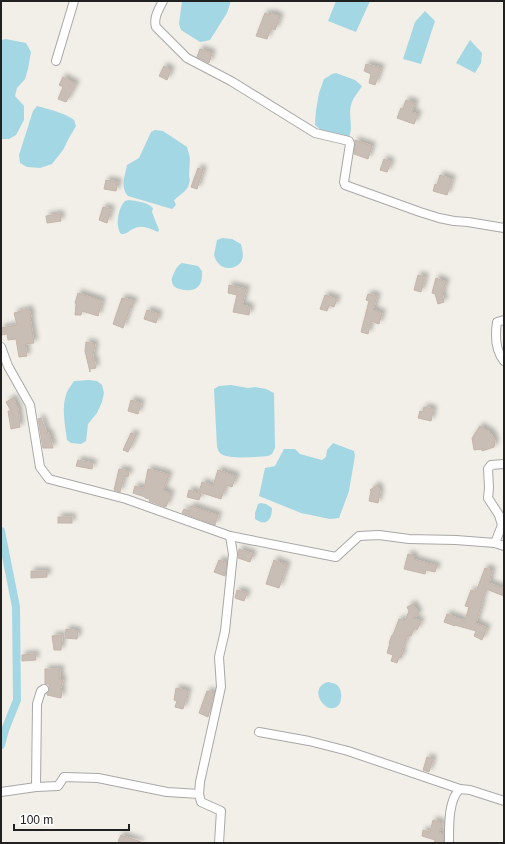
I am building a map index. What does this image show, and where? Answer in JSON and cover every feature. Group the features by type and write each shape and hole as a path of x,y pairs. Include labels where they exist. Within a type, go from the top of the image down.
{"street":[{"path":"56,61 74,1"},
{"path":"163,1 156,16 156,27 187,58 231,82 315,133 349,141 350,144 344,182 345,185 439,218 504,228"},
{"path":"504,320 497,322 496,339 499,352 504,361"},
{"path":"1,347 8,366 30,405 40,467 49,479 126,499 230,536 336,557 359,536 379,534 409,539 495,543 504,546"},
{"path":"495,543 502,525 500,515 488,498 488,469 491,465 504,464"},
{"path":"219,843 221,811 201,802 199,794 200,782 221,687 219,657 225,631 233,554 230,536"},
{"path":"36,787 37,704 41,691 44,690"},
{"path":"259,732 309,741 348,751 460,789 470,790 504,801"},
{"path":"2,791 58,786 64,777 98,778 167,792 199,794"},
{"path":"449,843 450,811 456,792 460,789"}],"water":[{"path":"182,1 231,1 227,13 210,40 200,42 181,30 179,24"},
{"path":"336,1 370,1 356,32 328,21"},
{"path":"425,11 435,21 421,64 403,59 415,22"},
{"path":"6,39 26,43 31,52 25,79 17,88 15,96 24,106 24,120 16,135 9,139 1,139 1,40"},
{"path":"470,40 482,53 481,63 475,73 456,63"},
{"path":"336,73 355,80 362,86 352,102 350,115 351,128 349,137 322,131 315,125 319,93 324,79"},
{"path":"37,106 71,118 74,120 76,126 63,150 52,164 40,168 27,167 20,163 19,155 33,111"},
{"path":"155,130 163,131 187,147 190,158 190,180 188,187 174,200 176,205 172,209 128,196 124,189 127,165 139,158 151,132"},
{"path":"129,200 145,203 153,208 152,212 159,230 158,232 146,227 139,227 121,234 118,226 119,212 125,201"},
{"path":"222,238 232,239 241,244 243,258 240,263 234,267 227,268 221,266 215,258 214,255 217,240"},
{"path":"182,263 198,266 202,271 202,280 199,286 193,290 176,288 173,284 172,278 175,271"},
{"path":"74,381 97,381 102,385 104,393 102,402 97,413 88,424 86,441 81,444 71,443 67,440 65,428 65,397"},
{"path":"231,385 266,389 274,393 275,448 272,454 268,456 229,457 219,452 217,447 214,389 219,386"},
{"path":"333,443 354,451 355,456 349,491 339,518 330,519 301,513 259,496 265,468 275,466 284,449 295,449 300,454 322,460 326,457 327,450"},
{"path":"261,503 272,508 270,519 265,522 255,519 258,504"},
{"path":"328,682 336,684 341,691 340,703 335,708 325,706 321,702 319,696 321,685"}],"building":[{"path":"265,13 270,15 271,13 280,17 275,30 271,28 267,39 256,36"},
{"path":"200,49 212,53 209,63 197,57"},
{"path":"366,64 381,68 375,85 369,83 371,74 364,71"},
{"path":"164,66 171,70 167,80 159,76"},
{"path":"63,77 76,84 66,102 58,99 63,87 59,85"},
{"path":"406,100 415,103 412,112 418,114 414,124 397,118 401,108 403,109"},
{"path":"355,140 372,146 368,159 354,154"},
{"path":"384,159 391,162 387,172 380,170"},
{"path":"198,168 203,170 197,189 191,187"},
{"path":"440,175 452,179 447,195 433,191 435,184 437,185"},
{"path":"106,180 118,182 116,191 104,189"},
{"path":"103,207 111,209 107,223 99,220"},
{"path":"60,214 61,221 47,223 46,216"},
{"path":"418,275 425,277 421,292 414,290"},
{"path":"436,278 446,282 442,293 444,302 438,304 435,294 432,293"},
{"path":"229,285 246,289 242,305 250,307 249,315 233,312 237,295 228,293"},
{"path":"78,293 102,301 98,316 82,311 81,315 75,315 75,303"},
{"path":"368,294 377,296 373,310 382,313 379,324 371,321 368,334 361,332 369,301 366,300"},
{"path":"325,295 337,299 334,307 329,305 327,311 320,309"},
{"path":"122,298 134,301 123,328 113,324"},
{"path":"29,309 34,343 25,344 27,356 19,357 16,339 8,340 7,334 1,335 1,328 17,325 14,313"},
{"path":"147,310 159,314 156,323 144,319"},
{"path":"86,342 95,344 92,360 94,359 96,368 90,369 90,372 85,351"},
{"path":"13,398 18,409 20,427 11,429 8,411 11,411 6,402"},
{"path":"131,400 141,403 138,414 128,411"},
{"path":"424,407 433,409 431,421 418,418 420,411 423,412"},
{"path":"41,418 47,434 49,433 53,448 43,448 38,419"},
{"path":"480,426 491,433 495,441 494,447 482,451 482,449 474,450 472,438"},
{"path":"131,433 136,435 128,452 123,450"},
{"path":"78,460 93,463 92,469 76,466"},
{"path":"119,469 129,471 128,477 124,476 120,492 114,490"},
{"path":"148,469 169,475 163,490 171,494 166,507 133,493 135,486 144,489"},
{"path":"218,470 236,476 232,487 226,485 221,499 199,492 202,482 213,486"},
{"path":"377,485 380,491 378,503 369,501 370,490"},
{"path":"189,490 201,494 199,500 187,497"},
{"path":"191,506 218,515 215,525 182,513 184,509 189,511"},
{"path":"58,517 72,517 72,523 58,523"},
{"path":"239,549 253,554 250,562 238,558"},
{"path":"408,554 414,556 413,559 437,566 435,572 426,570 425,574 404,569"},
{"path":"219,560 227,563 225,576 214,572"},
{"path":"274,560 287,565 279,588 266,584"},
{"path":"485,568 492,570 489,583 504,589 504,596 486,589 476,623 487,628 482,640 474,636 476,631 444,622 447,614 465,621 469,607 465,606 471,590 476,592"},
{"path":"31,571 47,571 47,577 31,578"},
{"path":"237,590 247,593 244,601 235,598"},
{"path":"413,604 419,614 413,618 421,621 417,630 414,628 411,636 408,635 401,652 403,652 401,658 399,657 397,663 391,661 393,655 387,653 389,643 399,619 405,621 409,611 407,607"},
{"path":"66,629 78,631 77,639 65,638"},
{"path":"62,635 61,650 54,650 52,636"},
{"path":"35,654 36,660 22,661 22,655"},
{"path":"45,669 60,669 60,679 63,680 60,690 62,690 61,698 47,695 49,684 45,684"},
{"path":"176,688 188,691 183,709 175,707 177,701 174,700"},
{"path":"207,691 214,693 208,717 199,713"},
{"path":"427,757 433,759 429,772 423,770"},
{"path":"433,820 442,823 439,833 444,834 444,843 434,843 435,840 422,836 423,830 430,832"},
{"path":"121,835 141,843 122,843 118,841"}],"waterway":[{"path":"1,531 16,607 17,700 5,730 1,745"}]}
